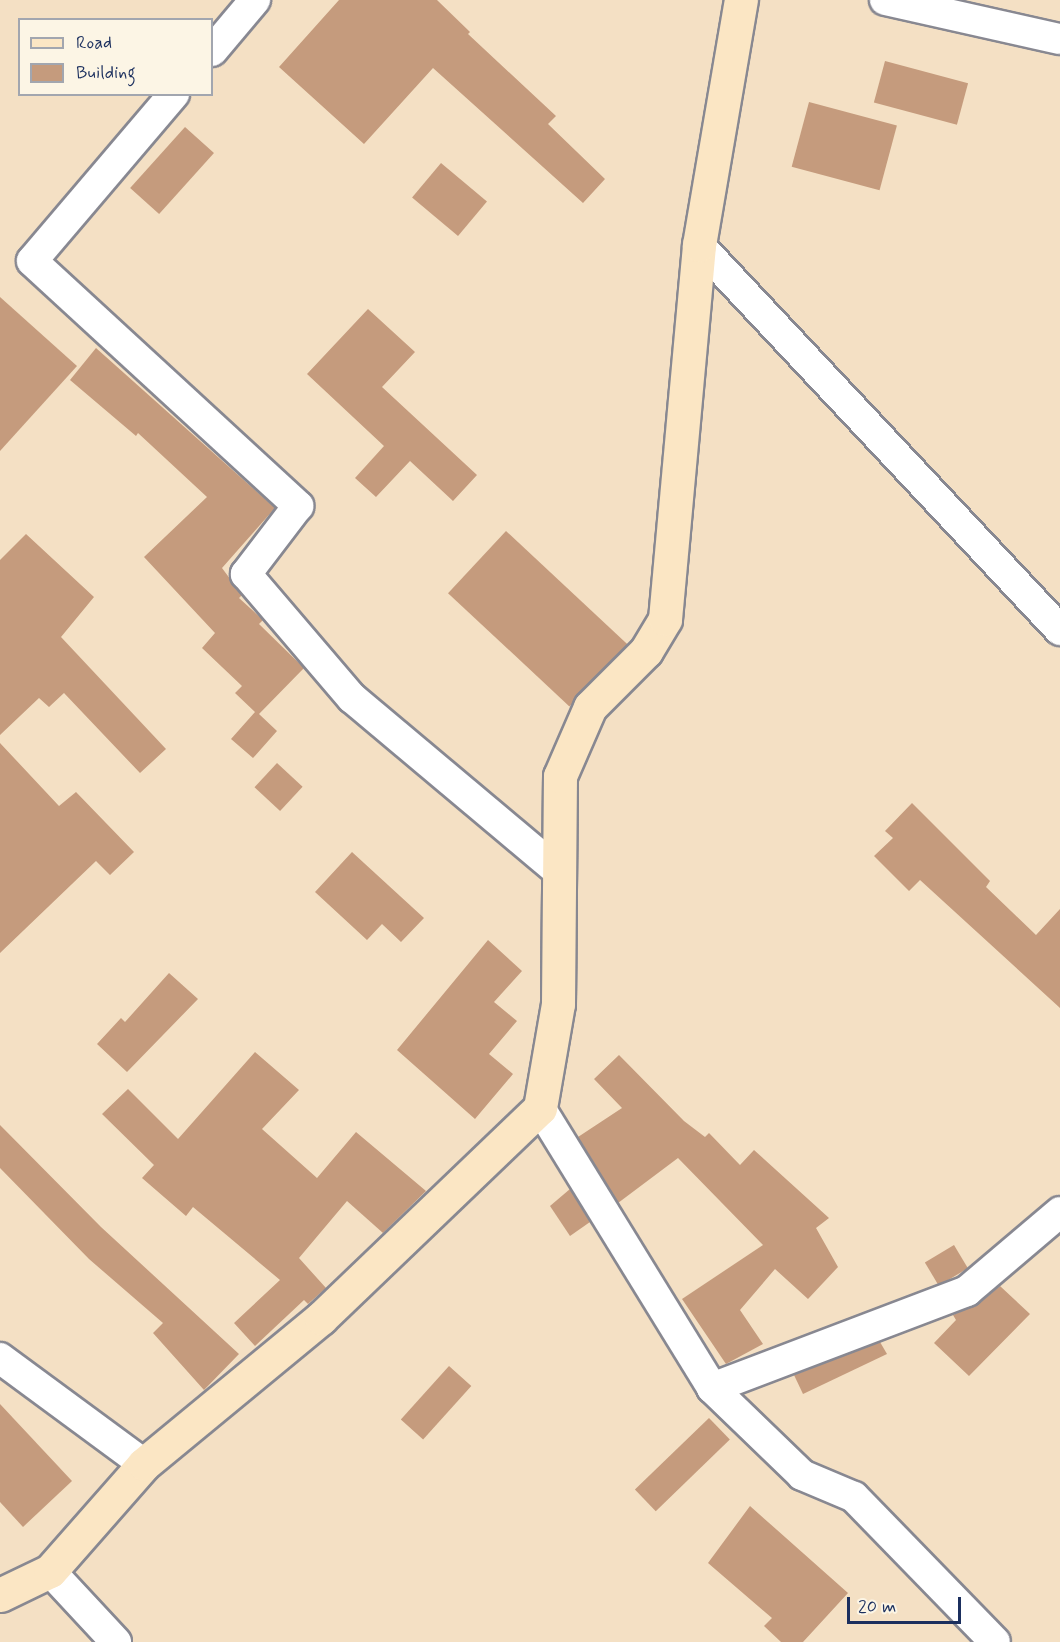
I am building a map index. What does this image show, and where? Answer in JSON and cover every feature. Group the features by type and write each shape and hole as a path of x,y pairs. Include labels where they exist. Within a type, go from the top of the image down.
{"street":[{"path":"213,50 255,0"},
{"path":"0,1595 50,1571 144,1464 321,1317 540,1108 558,1004 560,776 590,707 646,651 665,619 699,245 741,0"},
{"path":"885,0 1060,39"},
{"path":"172,96 32,261 298,506 246,574 352,698 559,872"},
{"path":"699,245 1060,630"},
{"path":"540,1108 712,1388 802,1475 854,1497 995,1642"},
{"path":"712,1388 967,1291 1060,1212"},
{"path":"0,1358 144,1464"},
{"path":"50,1571 116,1642"}],"building":[{"path":"339,0 437,0 470,32 468,34 556,116 548,124 605,179 583,203 433,68 364,144 279,67"},
{"path":"885,61 968,83 957,125 874,103"},
{"path":"809,102 897,126 880,190 792,167"},
{"path":"185,127 214,153 159,214 130,188"},
{"path":"441,163 487,202 458,236 412,197"},
{"path":"0,297 77,366 0,451"},
{"path":"368,309 415,352 382,387 477,475 453,501 410,461 376,497 355,478 384,446 307,374"},
{"path":"96,348 275,508 222,568 242,595 239,598 263,620 259,624 304,668 259,714 277,731 253,758 231,739 255,712 235,693 242,686 202,648 215,633 144,557 207,497 138,433 136,436 70,380"},
{"path":"506,531 627,644 569,706 448,593"},
{"path":"26,534 94,597 61,637 166,749 140,773 64,693 49,707 39,698 0,735 0,560"},
{"path":"0,743 59,806 76,792 134,852 110,875 96,861 0,953"},
{"path":"277,763 303,787 280,811 254,787"},
{"path":"912,803 990,881 986,887 1036,935 1060,909 1060,1008 920,880 909,891 874,856 893,838 885,831"},
{"path":"352,852 424,918 401,942 382,924 367,940 315,892"},
{"path":"488,940 522,971 494,1002 517,1021 489,1054 513,1074 475,1119 397,1050"},
{"path":"169,973 198,999 127,1072 97,1044 121,1018 125,1022"},
{"path":"255,1052 299,1090 262,1129 317,1178 356,1132 426,1191 383,1233 347,1201 299,1258 326,1288 308,1304 304,1300 255,1346 234,1323 280,1280 193,1207 186,1216 142,1178 154,1165 102,1114 128,1089 178,1139"},
{"path":"619,1055 684,1121 705,1137 709,1133 740,1165 754,1150 829,1218 816,1228 838,1267 808,1299 775,1269 740,1310 763,1344 726,1364 682,1299 763,1245 678,1158 618,1203 578,1137 622,1108 594,1079"},
{"path":"0,1125 101,1227 239,1354 204,1390 153,1333 163,1323 89,1259 0,1168"},
{"path":"570,1189 590,1222 570,1236 550,1206"},
{"path":"954,1245 968,1268 939,1286 925,1263"},
{"path":"1000,1286 1030,1314 969,1376 934,1343 956,1320 953,1315 978,1304"},
{"path":"880,1342 887,1354 803,1394 794,1375"},
{"path":"449,1366 471,1386 423,1440 401,1420"},
{"path":"0,1404 72,1481 23,1527 0,1502"},
{"path":"709,1418 730,1440 656,1511 635,1490"},
{"path":"750,1506 848,1593 803,1642 781,1642 764,1626 772,1618 708,1563"}]}
